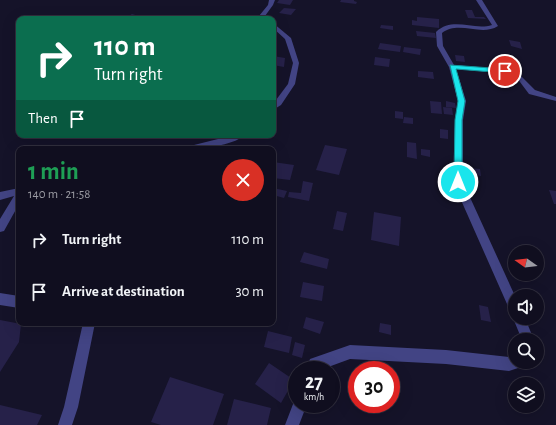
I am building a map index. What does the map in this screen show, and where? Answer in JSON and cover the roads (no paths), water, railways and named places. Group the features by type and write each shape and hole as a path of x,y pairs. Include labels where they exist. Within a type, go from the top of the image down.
{"street":[{"path":"262,16 263,12 269,8 272,0"},
{"path":"479,0 494,26 455,25 444,27 439,32 440,46 452,67 462,101 459,120 458,182 508,293"},
{"path":"276,28 288,38 296,63 291,84 276,105"},
{"path":"452,67 505,71 513,73 519,77 532,92 556,99"},
{"path":"202,146 235,138"},
{"path":"0,196 16,193"},
{"path":"0,228 16,201"},
{"path":"0,299 16,302"},
{"path":"65,425 71,407 88,326"},
{"path":"324,361 350,352 446,357 508,364"},
{"path":"292,425 297,413"}]}
